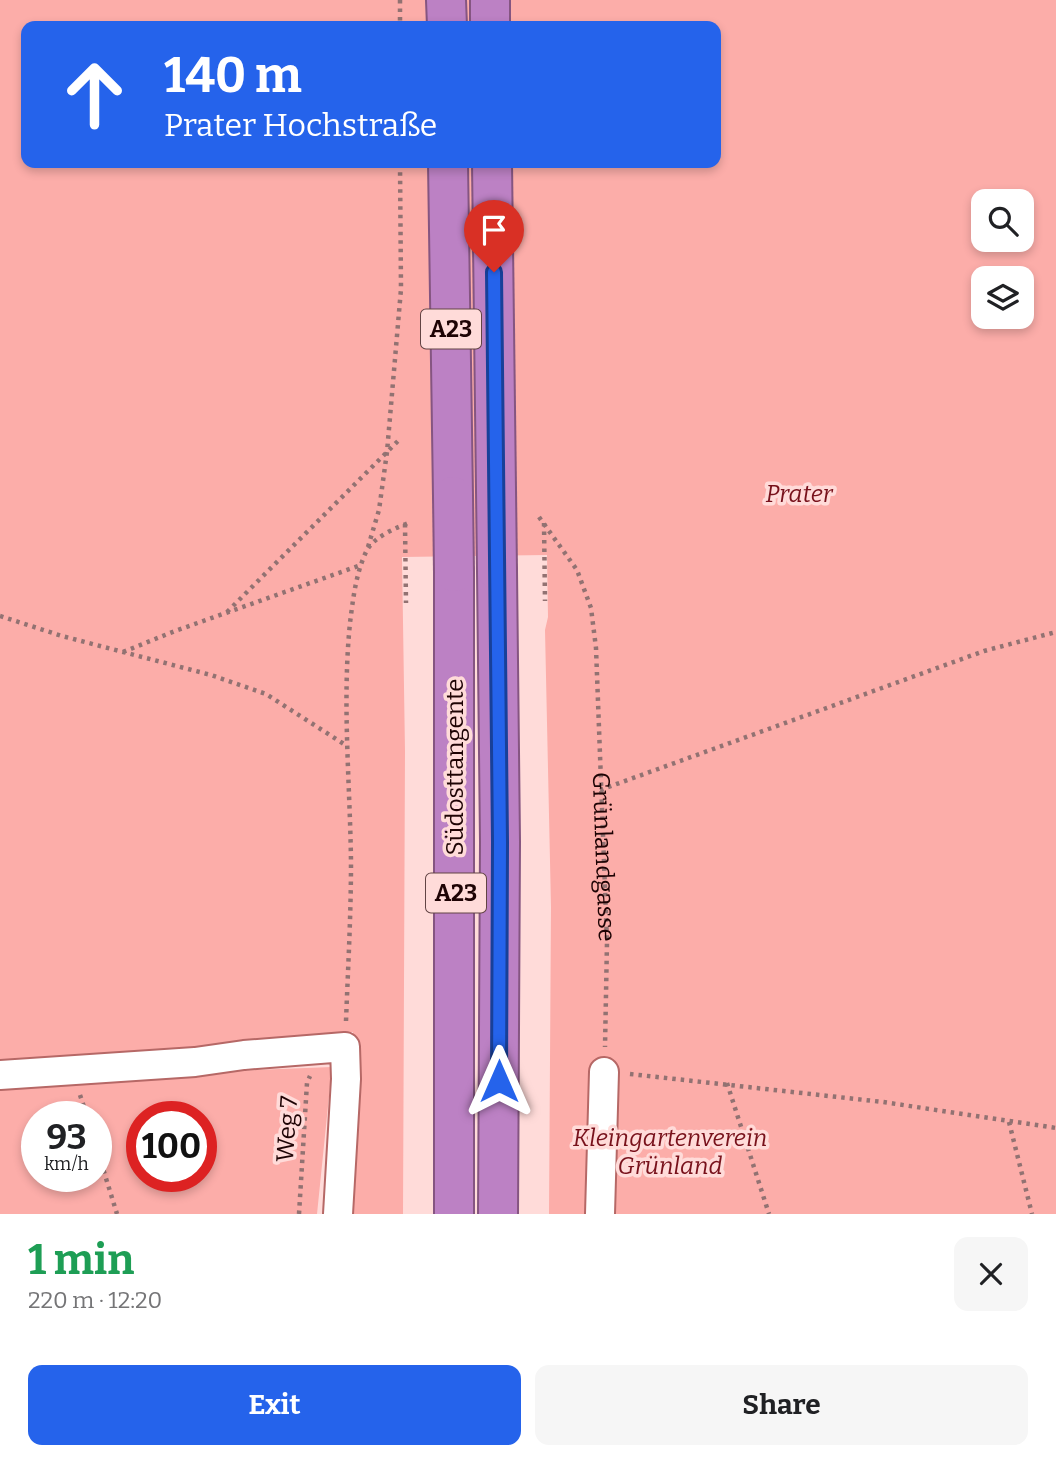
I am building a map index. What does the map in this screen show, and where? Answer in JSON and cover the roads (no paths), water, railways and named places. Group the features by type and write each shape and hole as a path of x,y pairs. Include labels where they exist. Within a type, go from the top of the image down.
{"highway":[{"path":"446,0 447,21"},
{"path":"490,0 490,21"},
{"name":"Südosttangente","path":"449,168 456,835 454,1214"},
{"name":"Südosttangente","path":"492,168 500,842 498,1214"}],"street":[{"path":"0,1075 195,1062 332,1048 345,1091 338,1214"},
{"path":"600,1214 604,1072"}],"park label":[{"name":"Prater","path":"799,494"},
{"name":"Kleingartenverein Grünland","path":"670,1152"}]}
